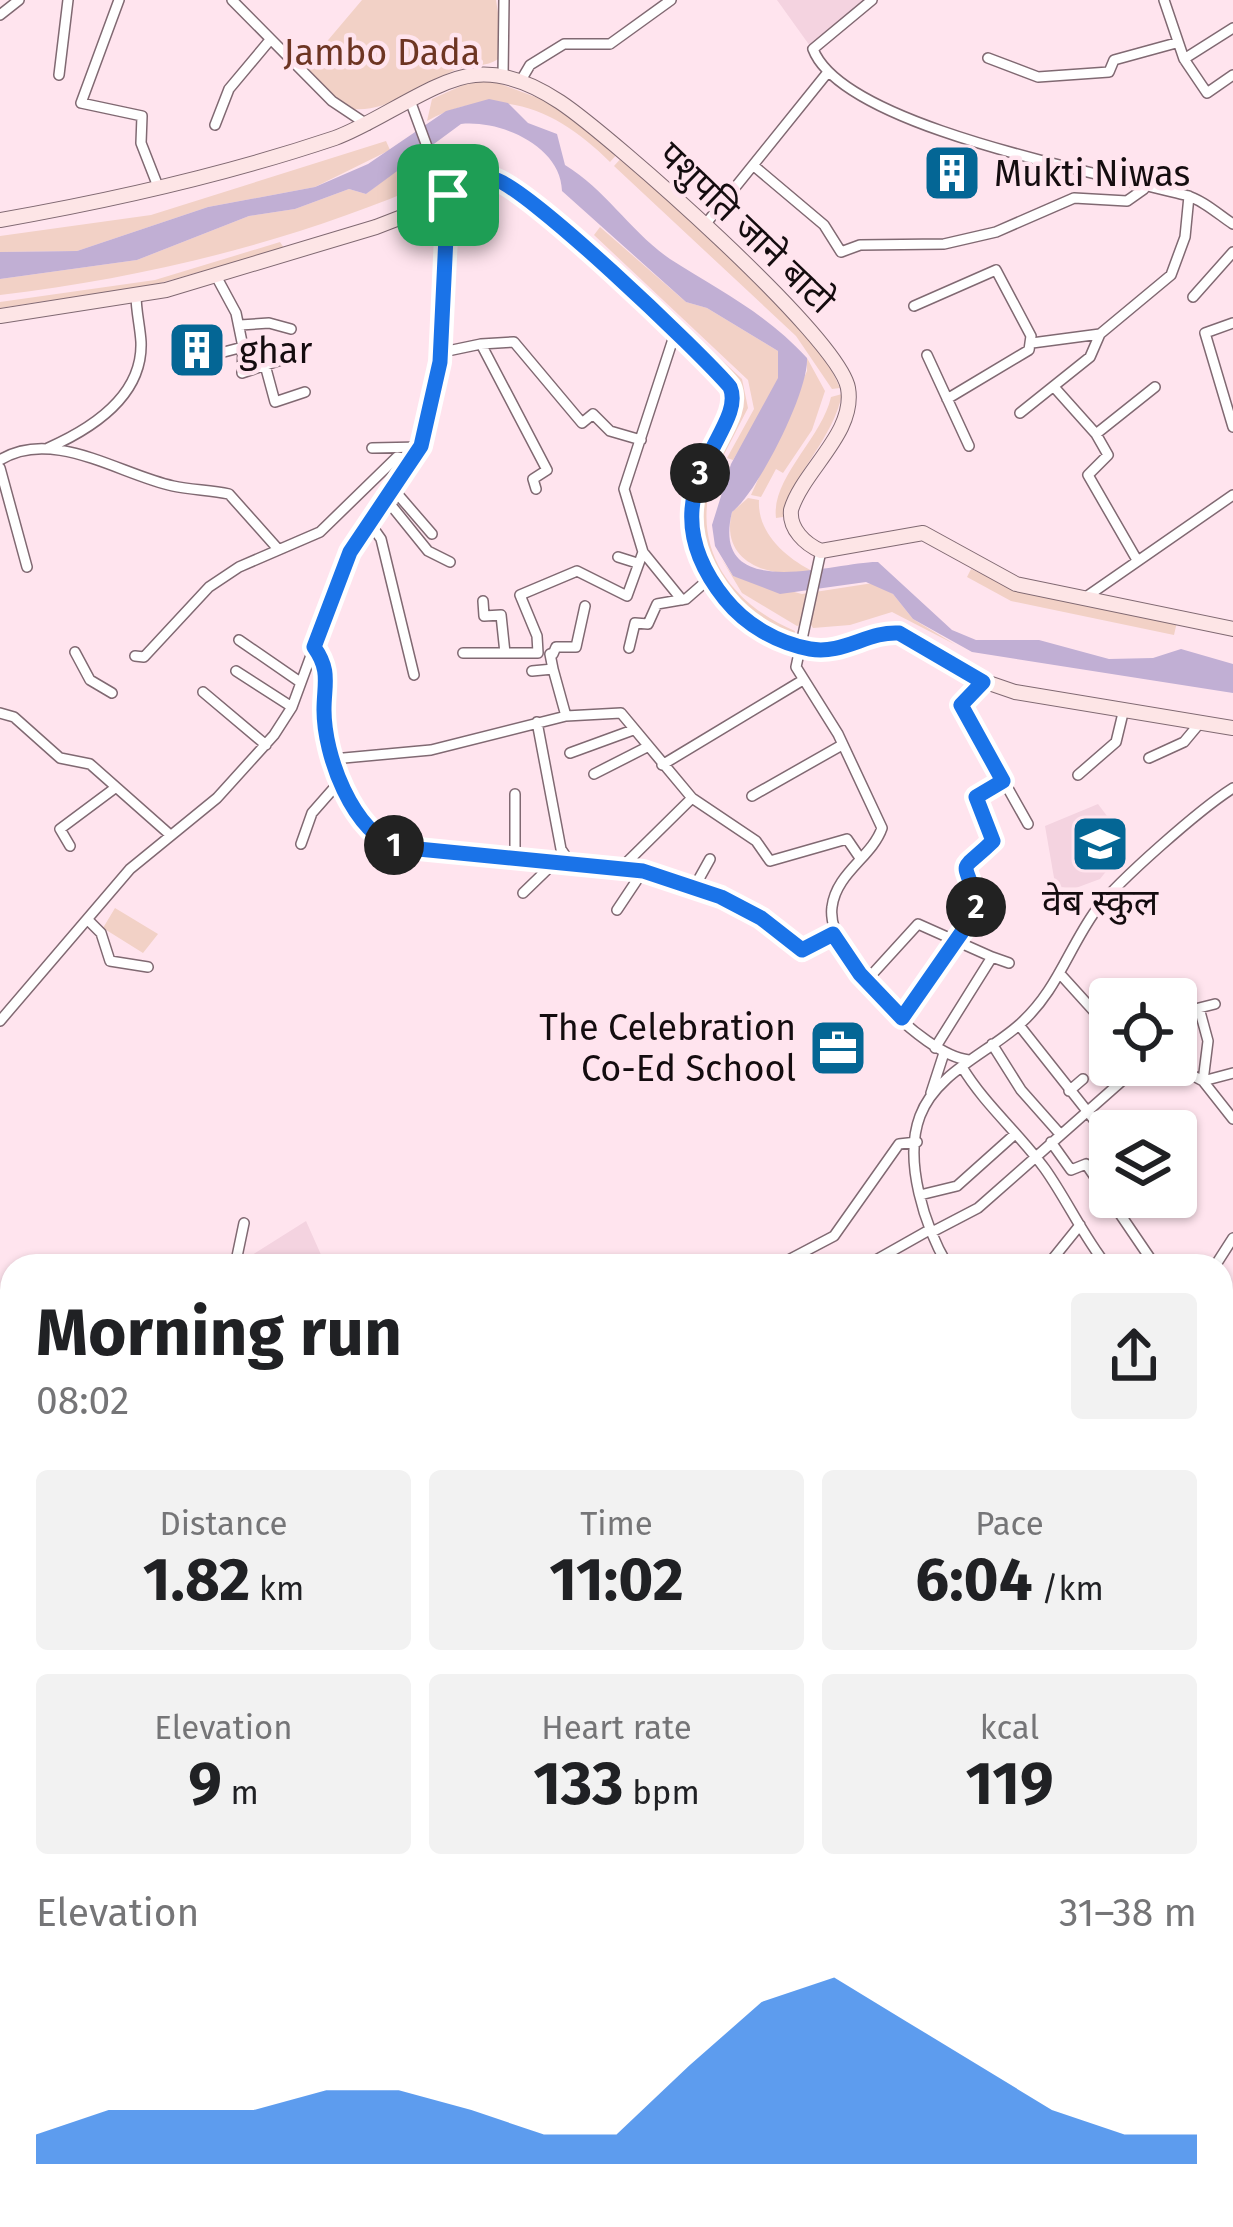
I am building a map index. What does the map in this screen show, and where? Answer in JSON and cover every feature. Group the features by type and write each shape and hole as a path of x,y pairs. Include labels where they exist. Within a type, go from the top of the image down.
{"main road":[{"name":"पशुपति जाने बाटो","path":"0,220 159,189 368,125 415,110 464,76 503,76 520,82 559,101 624,150 805,322 847,385 841,421 791,510 800,537 821,551"},
{"path":"0,316 136,295 216,276 376,227 447,189 493,179 514,186 675,333 734,394 732,412 708,450 691,509 694,537 710,578 744,620 799,646 837,650 899,633 983,682 1015,692 1233,728"},
{"path":"821,551 923,533 1003,579 1082,601 1233,629"}],"street":[{"path":"0,15 20,0"},
{"path":"59,75 68,0"},
{"path":"119,0 81,103 142,116 141,143 159,189"},
{"path":"232,0 332,101 368,125"},
{"path":"503,76 504,0"},
{"path":"520,82 530,65 564,44 610,44 671,0"},
{"path":"872,0 813,49 828,72 856,94 1021,158 1189,196 1233,224"},
{"path":"1164,0 1176,43 1207,93 1233,75"},
{"path":"1184,59 1233,28"},
{"path":"215,125 229,88 270,40"},
{"path":"988,58 1038,77 1108,72 1114,60 1176,43"},
{"path":"703,227 828,72"},
{"path":"0,1022 168,833 207,807 266,745 292,707 341,570 369,522 416,460 438,352 447,189 415,110"},
{"path":"754,166 824,225 841,252 860,245 944,244 996,232 1074,198 1126,201 1144,189"},
{"path":"1020,413 1090,357 1100,334 1171,275 1185,237 1189,196"},
{"path":"1193,297 1233,252"},
{"path":"914,305 996,270 1003,275 1032,343 1029,350 947,399"},
{"path":"216,276 240,325 242,373 299,354"},
{"path":"27,567 0,464 46,449 109,413 123,397 140,357 136,295"},
{"path":"1233,323 1205,333 1233,427"},
{"path":"240,325 291,329"},
{"path":"675,333 624,489 640,558 682,600"},
{"path":"1032,343 1100,334"},
{"path":"438,352 514,342 582,423 593,414 610,431 641,440"},
{"path":"481,344 547,470 533,479 536,489"},
{"path":"200,358 243,347"},
{"path":"927,356 969,446"},
{"path":"265,365 275,401 305,392"},
{"path":"1054,387 1096,434 1108,455 1088,481 1137,560"},
{"path":"1096,434 1155,387"},
{"path":"372,448 421,446"},
{"path":"46,449 101,460 176,487 229,494 278,549"},
{"path":"135,656 145,657 224,576 320,532 398,457 416,460"},
{"path":"390,495 432,534"},
{"path":"390,495 428,550 450,562"},
{"path":"1082,601 1233,495"},
{"path":"369,522 381,539 414,675"},
{"path":"821,551 796,667 842,745 882,828 836,890 833,934 866,981 902,1018 940,1050 966,1063 1098,1254"},
{"path":"618,557 640,558"},
{"path":"538,653 537,636 520,595 577,571 604,586 620,578 632,581 640,558"},
{"path":"629,649 635,622 648,624 657,604 682,600 710,578"},
{"path":"483,601 484,616 501,615 505,653"},
{"path":"566,716 553,654 556,647 576,647 586,606"},
{"path":"239,640 300,682"},
{"path":"314,647 328,680 323,707 340,780 370,830 388,843 643,871 695,886 761,918 802,950 833,934"},
{"path":"75,652 90,680 112,693"},
{"path":"464,653 553,654"},
{"path":"532,671 553,669"},
{"path":"236,671 292,707"},
{"path":"662,765 802,680"},
{"path":"983,682 961,705 1028,824"},
{"path":"203,692 266,745"},
{"path":"1078,775 1116,742 1124,709"},
{"path":"333,759 431,750 566,716 621,712 692,798 756,841 770,861 847,839 860,858"},
{"path":"0,713 14,717 60,758 90,764 168,833"},
{"path":"537,722 561,849 571,864"},
{"path":"1149,758 1184,742 1198,724"},
{"path":"570,753 633,730"},
{"path":"752,796 842,745"},
{"path":"594,774 646,747"},
{"path":"302,844 313,813 340,780"},
{"path":"902,1018 956,944 977,904 965,866 969,856 993,841 976,797 1003,781"},
{"path":"70,846 60,829 115,788"},
{"path":"930,1095 1019,1025 1062,976 1085,927 1111,892 1233,788"},
{"path":"515,794 515,858"},
{"path":"622,867 692,798"},
{"path":"695,886 710,860"},
{"path":"523,893 553,864"},
{"path":"617,910 643,871"},
{"path":"89,921 101,933 110,961 148,967"},
{"path":"866,981 918,924 1009,963"},
{"path":"942,1254 920,1195 918,1123 940,1050 992,957"},
{"path":"1062,976 1089,1006"},
{"path":"1203,1081 1207,1028 1198,1008 1215,1004"},
{"path":"1019,1025 1089,1114"},
{"path":"992,1044 1056,1138 1072,1170 1086,1164 1147,1254"},
{"path":"1203,1081 1233,1073"},
{"path":"1197,1078 1233,1119"},
{"path":"1069,1091 1083,1079"},
{"path":"887,1254 978,1208 1117,1086"},
{"path":"920,1195 957,1186 1014,1135"},
{"path":"800,1254 834,1236 899,1144 917,1142"},
{"path":"238,1254 244,1223"},
{"path":"1057,1254 1080,1225"}],"shaded area":[{"path":"777,0 869,0 810,46"},
{"path":"489,99 508,103 528,123 557,134 565,165 656,248 759,315 807,358 800,393 780,440 755,484 732,512 730,541 739,559 757,569 781,572 878,562 952,630 976,640 1039,640 1109,659 1153,658 1181,649 1233,664 1233,693 972,652 913,619 893,594 866,582 780,594 733,576 715,546 712,525 731,464 778,378 778,351 707,308 686,302 562,191 559,175 540,149 494,126 461,124 366,194 349,189 295,209 249,216 137,260 0,279 0,252 77,251 208,207 315,187 368,164 446,111"},
{"path":"1098,804 1128,844 1100,879 1057,895 1045,826"},
{"path":"306,1221 321,1254 254,1254"}],"green space":[{"name":"Jambo Dada","path":"362,0 496,0 501,33 498,59 453,71 373,108 337,104 321,90 307,65"},
{"path":"490,80 549,102 619,152 610,162 549,117 503,103 453,109 427,121 432,99 472,81"},
{"path":"386,141 390,150 315,187 208,207 77,251 0,252 0,236 151,215"},
{"path":"422,150 435,180 329,221 167,267 0,295 0,279 137,260 249,216 295,209 349,189 366,194"},
{"path":"623,156 788,313 826,358 840,388 832,389 796,336 614,166"},
{"path":"572,221 742,379 748,408 714,474 707,472 740,409 739,388 569,225"},
{"path":"600,227 686,302 707,308 778,351 780,365 773,393 733,460 727,458 754,409 748,380 594,235"},
{"path":"280,242 284,248 153,285 0,308 0,302 155,280"},
{"path":"807,358 825,391 812,430 783,473 776,469 761,497 751,495 807,371"},
{"path":"842,394 783,517 776,518 781,488 831,397"},
{"path":"705,477 712,480 707,529 722,572 752,606 795,631 794,636 750,609 717,573 700,529"},
{"path":"748,498 759,500 763,523 775,543 814,572 766,570 741,556 730,530 732,512"},
{"path":"721,558 733,576 802,594 873,583 893,594 913,619 956,645 892,612 850,625 813,628 809,622 797,626 742,593"},
{"path":"971,569 1028,594 1177,622 1174,635 1011,601 967,577"},
{"path":"115,908 158,934 143,953 103,928"}],"place":[{"name":"Mukti Niwas","path":"952,173"},
{"name":"ghar","path":"197,350"},
{"name":"वेब स्कुल","path":"1100,844"},
{"name":"The Celebration Co-Ed School","path":"838,1048"}],"route":[{"path":"493,179 514,186 730,387 734,406 703,462 691,524 710,578 744,620 767,634 814,650 837,650 899,633 983,682 961,705 1003,781 976,797 993,841 969,856 965,866 964,876 977,904 971,919 902,1018 860,974 833,934 802,950 761,918 721,897 643,871 553,864 440,847 398,847 370,830 340,780 323,707 329,692 326,666 314,647 350,552 416,460 421,446 440,362 451,209 448,195 493,179"}]}
